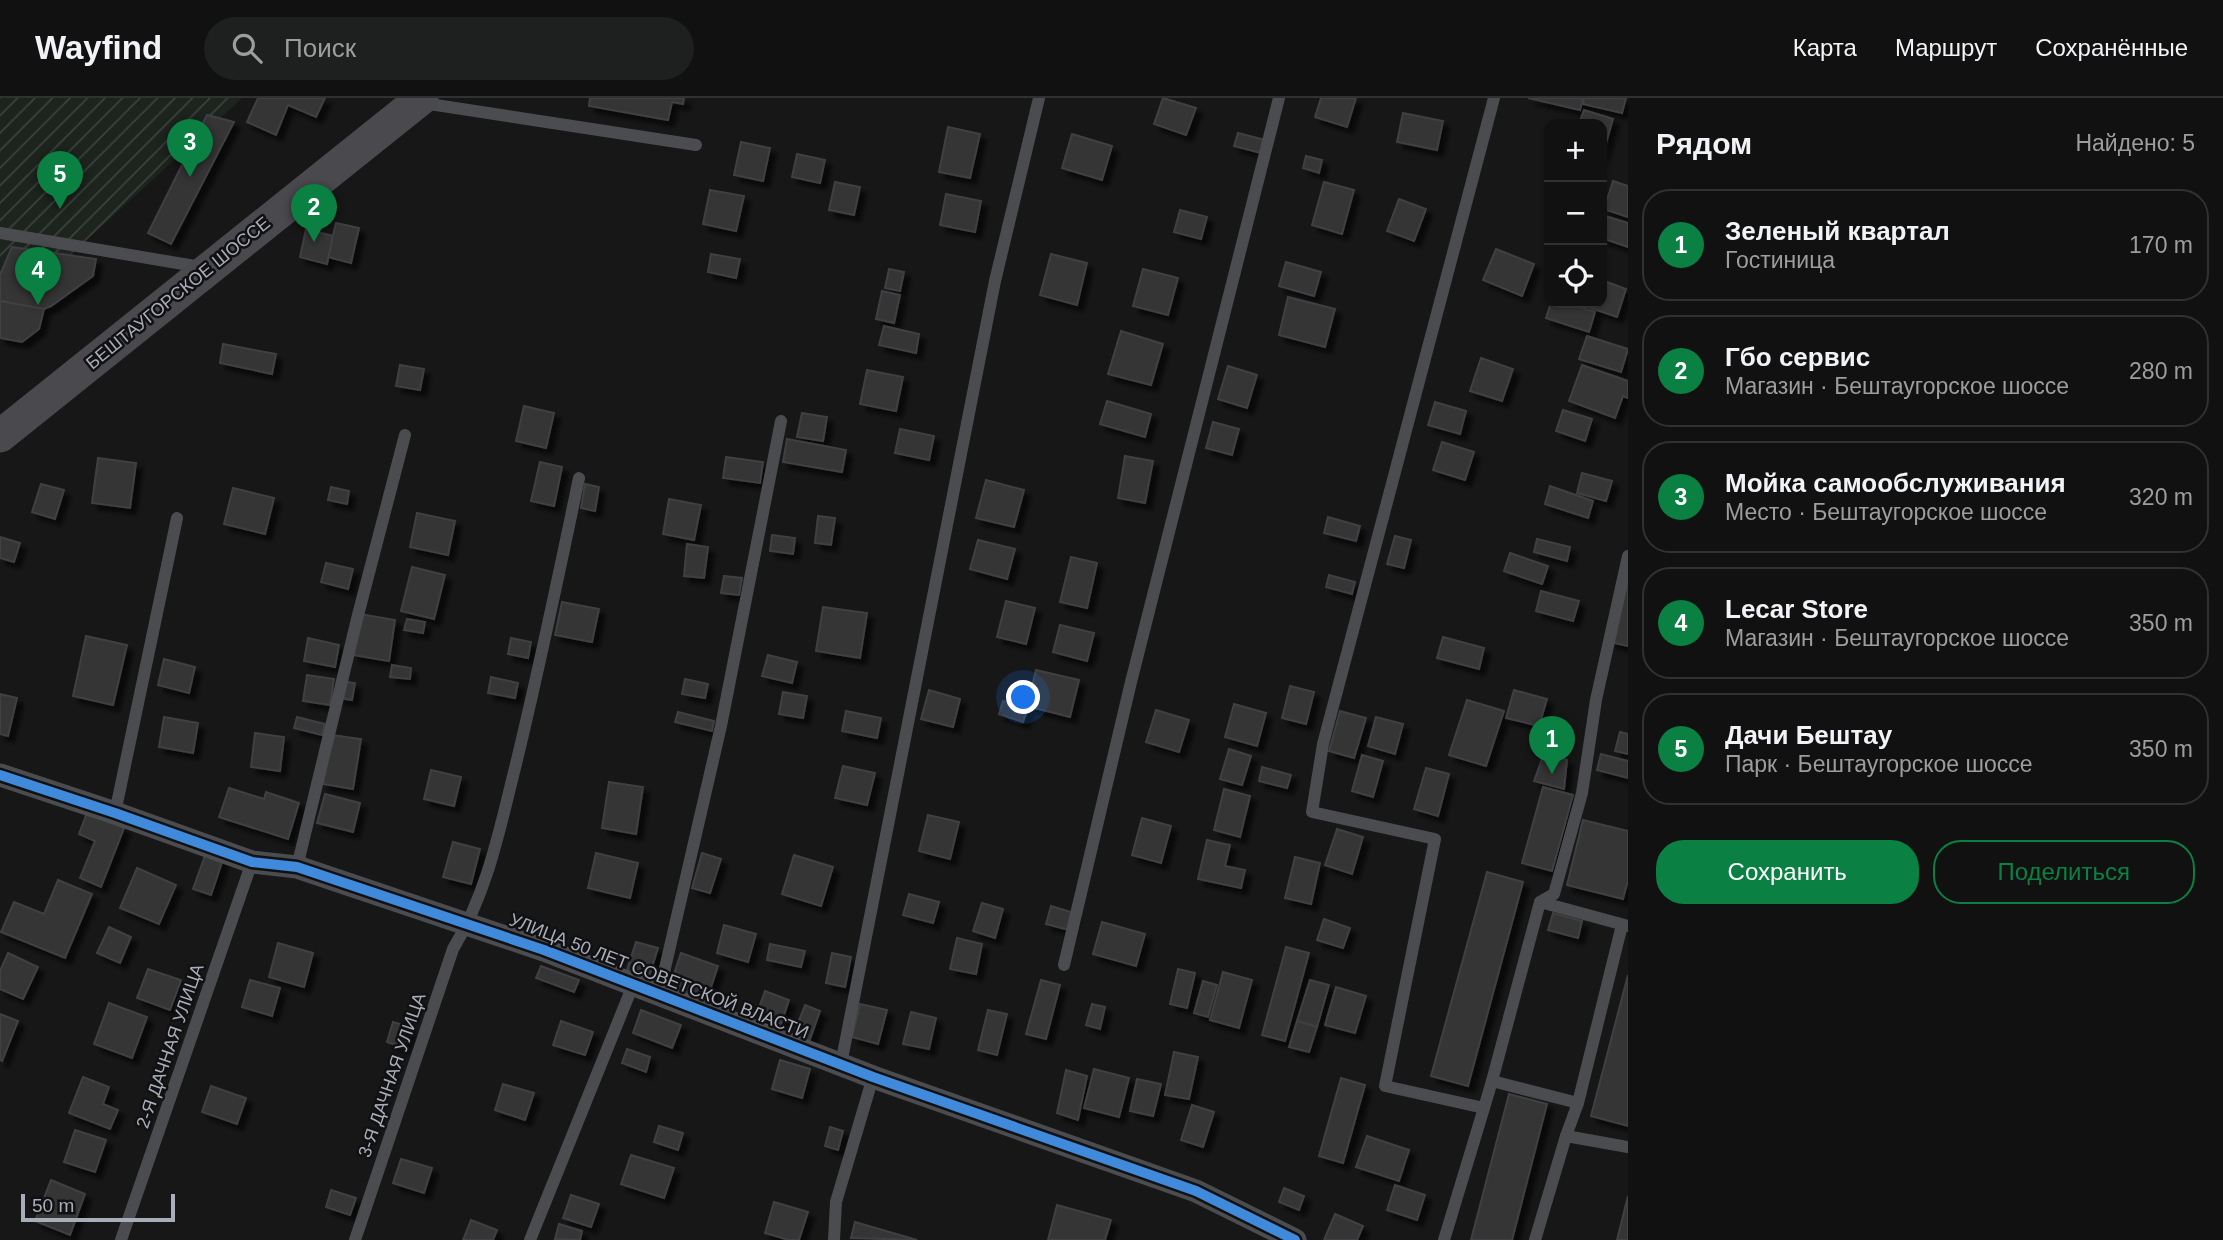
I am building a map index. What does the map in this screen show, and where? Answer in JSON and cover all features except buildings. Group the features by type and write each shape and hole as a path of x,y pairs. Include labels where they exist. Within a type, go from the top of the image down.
{"main road":[{"name":"БЕШТАУГОРСКОЕ ШОССЕ","path":"0,436 420,100"}],"street":[{"name":"УЛИЦА 50 ЛЕТ СОВЕТСКОЙ ВЛАСТИ","path":"1,780 115,813 252,862 297,867 544,950 873,1077 1196,1191 1295,1240"}],"lane":[{"path":"841,1064 993,295 1039,98"},
{"path":"1064,965 1131,682 1279,98"},
{"path":"1484,1108 1385,1086 1435,839 1312,812 1323,744 1494,98"},
{"path":"420,100 696,145"},
{"path":"0,233 208,268"},
{"path":"659,994 721,726 781,421"},
{"path":"297,867 405,435"},
{"name":"3-Я ДАЧНАЯ УЛИЦА","path":"355,1240 453,949 468,924 493,858 537,680 579,478"},
{"path":"115,813 177,518"},
{"path":"1444,1240 1492,1081 1540,902 1554,894 1582,793 1596,700 1628,556"},
{"name":"2-Я ДАЧНАЯ УЛИЦА","path":"121,1240 252,862"},
{"path":"1535,1240 1578,1102 1625,926 1540,902"},
{"path":"530,1240 633,985"},
{"path":"834,1240 836,1202 873,1077"},
{"path":"1492,1081 1578,1102"},
{"path":"1566,1136 1628,1147"}],"shaded area":[{"path":"0,98 242,98 0,319"}],"cycle path":[{"path":"0,775 252,862 297,867 544,950 873,1077 1196,1191 1295,1240"}],"place":[{"name":"Мойка самообслуживания","path":"190,177"},
{"name":"Дачи Бештау","path":"60,209"},
{"name":"Гбо cервис","path":"314,242"},
{"name":"Lecar Store","path":"38,305"},
{"name":"Зеленый квартал","path":"1552,774"}]}
